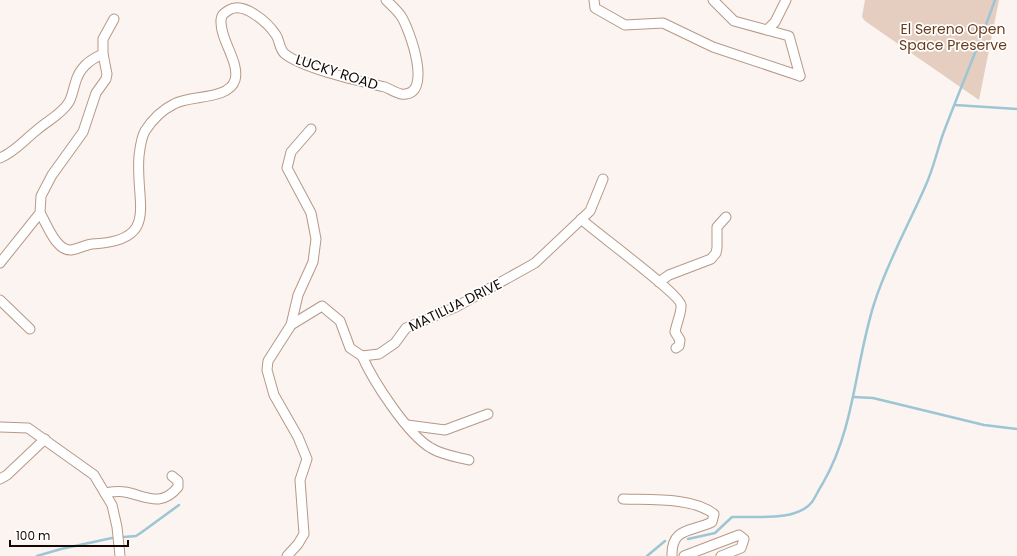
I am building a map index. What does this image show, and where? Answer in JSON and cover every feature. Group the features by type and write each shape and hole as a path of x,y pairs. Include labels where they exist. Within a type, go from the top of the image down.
{"street":[{"name":"LUCKY ROAD","path":"40,213 60,247 69,250 90,244 106,244 118,241 132,234 139,224 141,207 139,162 144,132 159,114 175,103 198,97 216,95 227,90 235,81 236,69 223,39 221,20 223,13 234,7 240,7 249,11 264,22 277,36 278,43 284,54 299,62 328,72 390,89 400,94 407,93 416,85 418,74 416,57 409,33 400,16 386,0"},
{"path":"594,0 595,8 625,25 663,23 713,47 800,76 789,36 734,21 713,0"},
{"path":"767,30 775,22 786,0"},
{"path":"0,263 40,213 42,196 45,189 65,155 83,132 96,93 106,79 107,74 103,54 103,39 114,19"},
{"path":"0,158 13,152 37,130 64,109 70,101 76,78 82,67 92,58 103,54"},
{"path":"287,556 298,544 304,534 300,480 307,459 298,437 274,395 267,370 268,361 291,325 298,295 313,262 316,239 311,213 287,168 291,152 311,129"},
{"name":"MATILIJA DRIVE","path":"362,356 379,354 396,343 406,328 456,307 535,263 590,211 604,179"},
{"path":"659,282 669,275 711,259 716,253 717,248 717,227 726,217"},
{"path":"582,219 606,241 659,282 674,296 681,306 675,332 680,340 679,346 676,348"},
{"path":"0,300 30,329"},
{"path":"291,325 322,306 340,321 350,348 362,356 371,376 418,439 432,449 469,460"},
{"path":"407,425 444,430 488,414"},
{"path":"0,427 28,428 94,475 112,505 117,527 120,556"},
{"path":"0,479 45,439"},
{"path":"105,493 123,492 156,500 171,494 178,487 178,481 172,476"},
{"path":"623,499 680,501 708,510 714,514 712,522 692,528 676,537 672,544 672,556"},
{"path":"684,556 739,535 744,539 741,548 721,556"}],"green space":[{"name":"El Sereno Open Space Preserve","path":"865,0 999,0 979,100 865,21 862,17"}],"waterway":[{"path":"688,539 715,533 732,517 775,517 796,513 812,502 823,483 834,462 842,440 868,327 879,289 891,259 928,181 943,134 995,0"},
{"path":"955,105 1017,109"},
{"path":"854,397 873,398 984,425 1017,429"},
{"path":"124,537 136,536 179,505"},
{"path":"37,556 61,549 112,538"},
{"path":"647,556 665,541"}]}
